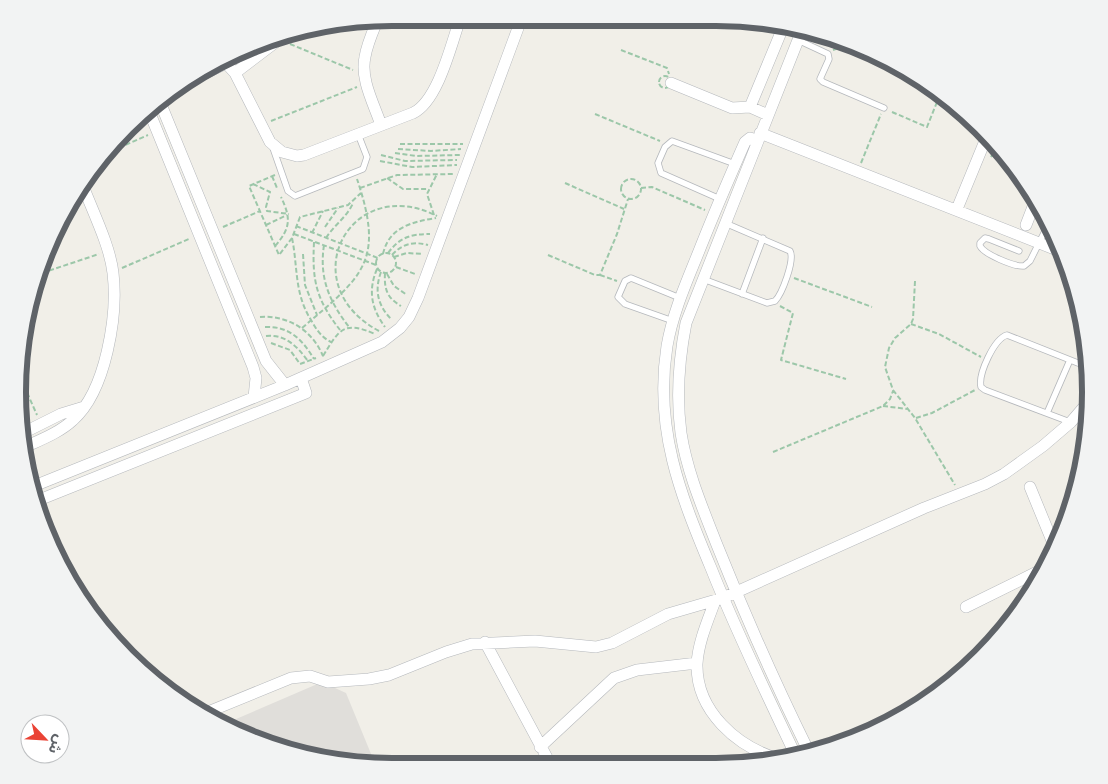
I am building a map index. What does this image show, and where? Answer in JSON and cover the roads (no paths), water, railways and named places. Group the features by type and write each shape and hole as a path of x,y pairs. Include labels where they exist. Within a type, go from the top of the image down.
{"street":[{"path":"228,65 270,142 282,152 297,156 304,155 419,110 430,100 457,26"},
{"path":"38,484 286,385 390,333 412,311 418,298 520,26"},
{"path":"375,27 365,57 366,79 381,125"},
{"path":"750,107 781,32"},
{"path":"800,36 686,323 682,346 679,392 682,433 694,484 736,592 806,746"},
{"path":"234,73 268,48"},
{"path":"670,79 732,108 750,107 768,115"},
{"path":"162,108 266,361 286,385"},
{"path":"152,117 253,367 256,378 254,397"},
{"path":"793,750 719,599 680,489 666,436 663,391 672,321 720,199 746,140 759,136 957,209 1052,248"},
{"path":"957,209 984,143"},
{"path":"30,445 64,428 84,407 95,391 104,366 111,320 113,272 86,193"},
{"path":"1026,225 1032,208"},
{"path":"253,367 266,361"},
{"path":"42,498 306,393 301,378"},
{"path":"28,430 61,414 84,407"},
{"path":"212,710 291,678 310,676 328,682 348,682 389,675 459,647 486,642 535,641 588,647 604,646 668,614 719,599 985,484 1021,463 1071,422 1081,411"},
{"path":"1030,487 1051,538"},
{"path":"966,607 1034,574"},
{"path":"719,599 697,663 702,693 715,716 747,747 767,754"},
{"path":"486,642 547,758"},
{"path":"540,747 614,678 638,670 697,663"}],"lane":[{"path":"803,37 826,53 829,59 821,81 884,108"},
{"path":"270,142 288,192 295,196 363,169 367,162 358,134"},
{"path":"720,199 658,170 658,163 667,144 676,142 735,164"},
{"path":"702,279 742,294 771,302 778,298 787,276 792,260 790,251 724,223"},
{"path":"1019,251 985,238 980,243 984,251 1021,267 1030,261 1045,232"},
{"path":"742,294 763,238"},
{"path":"672,321 621,303 618,297 624,284 631,278 680,298"},
{"path":"1071,422 988,392 981,387 980,378 997,342 1007,335 1081,364"},
{"path":"1047,414 1070,360"}]}
